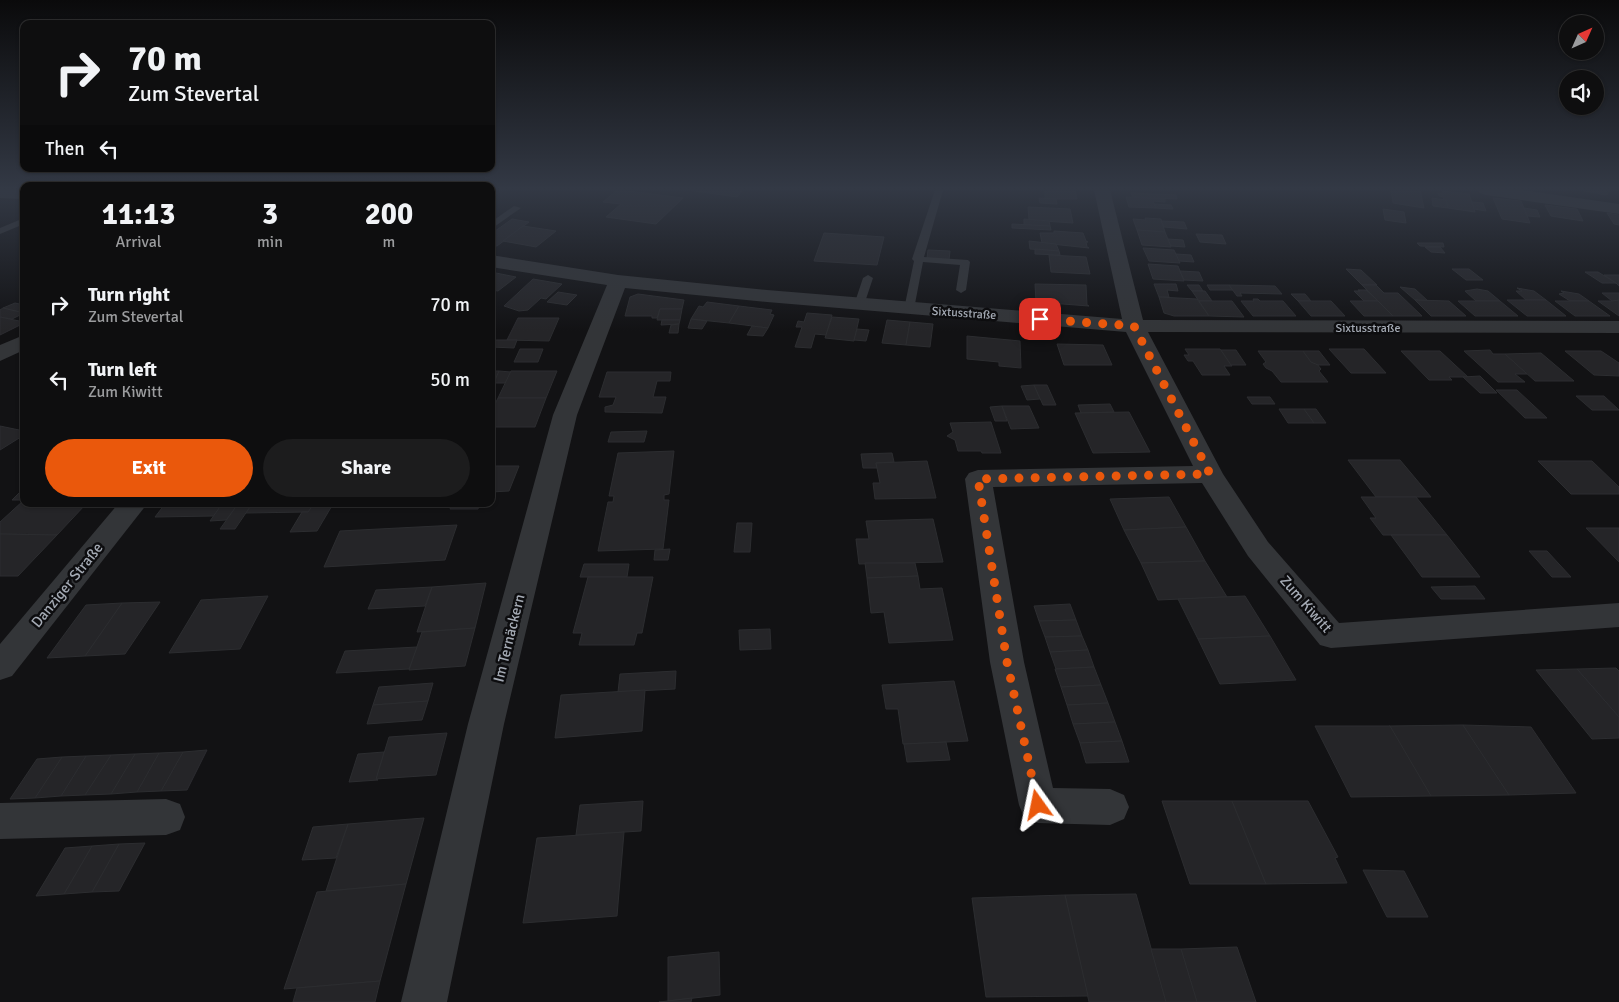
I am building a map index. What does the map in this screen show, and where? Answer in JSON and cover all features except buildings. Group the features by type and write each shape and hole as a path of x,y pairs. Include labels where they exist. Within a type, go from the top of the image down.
{"street":[{"name":"Zum Kiwitt","path":"1113,237 1134,326 1210,474 1258,549 1330,636 1619,615"},
{"name":"Sixtusstraße","path":"495,262 618,281 859,305 1134,326 1619,327"},
{"name":"Im Ternäckern","path":"424,1002 486,724 565,415 618,281"},
{"path":"0,354 20,343"},
{"path":"1110,807 1038,805 1007,662 978,479 1210,474"},
{"name":"Danziger Straße","path":"0,667 131,507"},
{"path":"0,821 166,817"}],"lane":[{"path":"909,309 917,259 923,237"},
{"path":"917,259 965,262 960,290"},
{"path":"859,305 868,278"}],"route":[{"path":"1038,805 1007,662 978,479 1210,474 1134,326 1040,319"}]}
